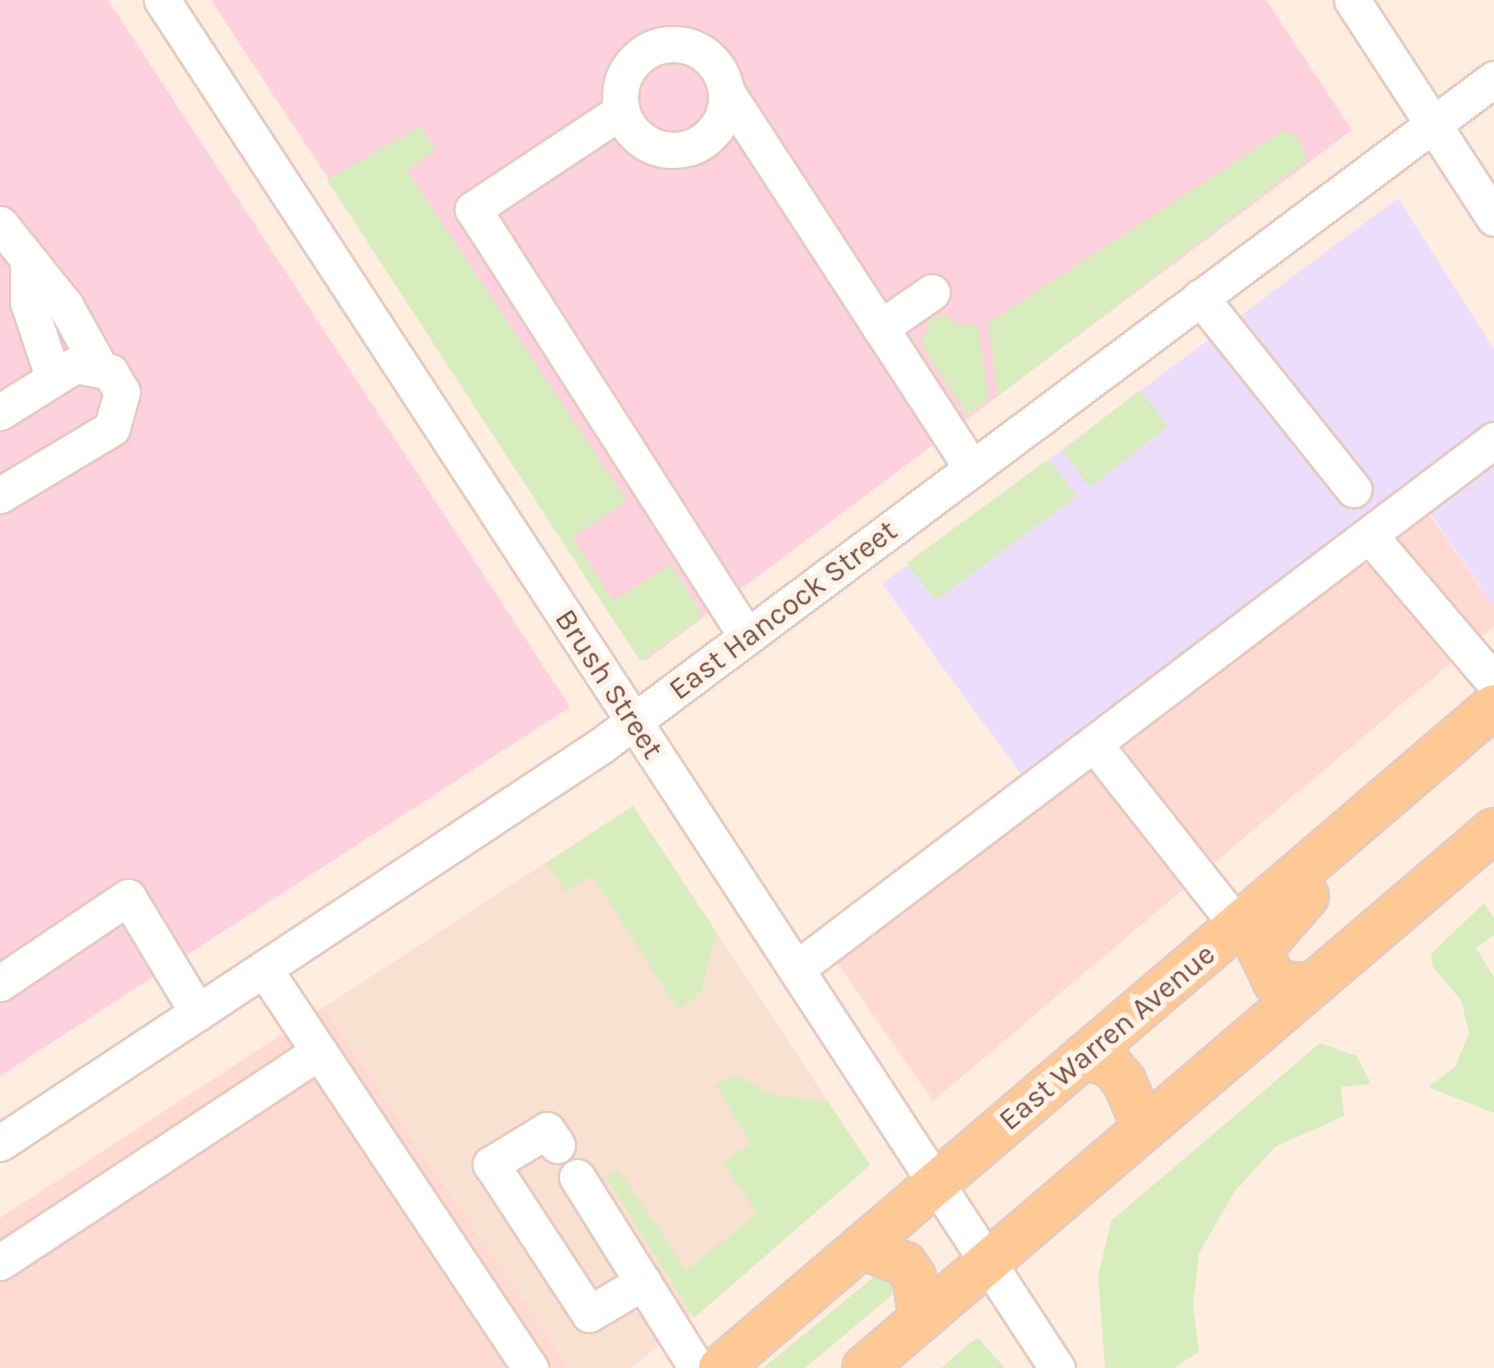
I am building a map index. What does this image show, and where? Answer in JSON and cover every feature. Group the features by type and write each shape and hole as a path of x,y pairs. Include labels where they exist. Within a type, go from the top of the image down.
{"main road":[{"name":"East Warren Avenue","path":"720,1368 1369,818 1494,706"},
{"path":"1312,986 1275,982 1260,950 1369,818"},
{"path":"864,1368 1494,830"},
{"path":"1084,1056 1111,1066 1124,1081 1144,1128"},
{"path":"860,1246 905,1264 917,1287 920,1319"}],"street":[{"name":"Brush Street","path":"162,0 1057,1368"},
{"path":"1352,0 1494,218"},
{"path":"726,91 719,124 708,137 677,150 642,141 621,112 624,76 634,60 666,44 684,44 712,61 726,91 972,468"},
{"name":"East Hancock Street","path":"0,1143 633,722 1494,79"},
{"path":"621,112 473,209 746,637"},
{"path":"0,224 28,267 65,305 99,366 122,392 112,428 0,496"},
{"path":"28,267 28,302 53,377"},
{"path":"880,328 932,292"},
{"path":"1200,297 1353,490"},
{"path":"0,412 75,365 99,366"},
{"path":"796,969 1494,440"},
{"path":"1369,535 1494,682"},
{"path":"1095,744 1238,926"},
{"path":"0,984 128,897 198,1013"},
{"path":"264,969 530,1368"},
{"path":"0,1262 319,1052"},
{"path":"557,1145 547,1130 492,1164 589,1314 643,1282"},
{"path":"577,1178 697,1368"}],"shaded area":[{"path":"0,0 108,0 570,707 0,1076"},
{"path":"211,0 1266,0 1352,130 645,661"},
{"path":"1398,198 1494,349 1494,607 1415,491 1026,781 882,584"},
{"path":"1425,508 1494,607 1494,626 933,1101 833,957"},
{"path":"633,806 870,1165 632,1368 570,1368 324,1007"},
{"path":"324,1007 570,1368 0,1368 0,1218"}],"green space":[{"path":"420,126 436,150 407,170 627,501 573,537 613,601 670,565 698,606 701,619 640,661 327,180"},
{"path":"1284,130 1298,137 1308,159 998,396 988,323"},
{"path":"945,314 955,323 978,326 989,399 967,415 921,343 930,318"},
{"path":"1140,390 1168,426 1090,487 1062,451"},
{"path":"1044,462 1051,462 1077,496 935,601 907,563"},
{"path":"633,806 717,933 701,992 679,1011 592,876 566,892 546,863"},
{"path":"1484,903 1494,918 1494,935 1476,948 1494,977 1494,1113 1428,1087 1455,1067 1469,1033 1461,1000 1433,967 1431,954"},
{"path":"1320,1043 1357,1056 1371,1084 1341,1087 1344,1116 1275,1147 1235,1191 1199,1253 1193,1306 1199,1352 1174,1368 1105,1368 1098,1276 1111,1221"},
{"path":"735,1075 773,1095 828,1102 870,1165 694,1318 606,1177 619,1170 686,1270 757,1214 723,1163 751,1143 715,1085"},
{"path":"885,1274 894,1284 891,1296 805,1368 763,1368 875,1276"},
{"path":"978,1338 1005,1368 941,1368 971,1342"}]}
